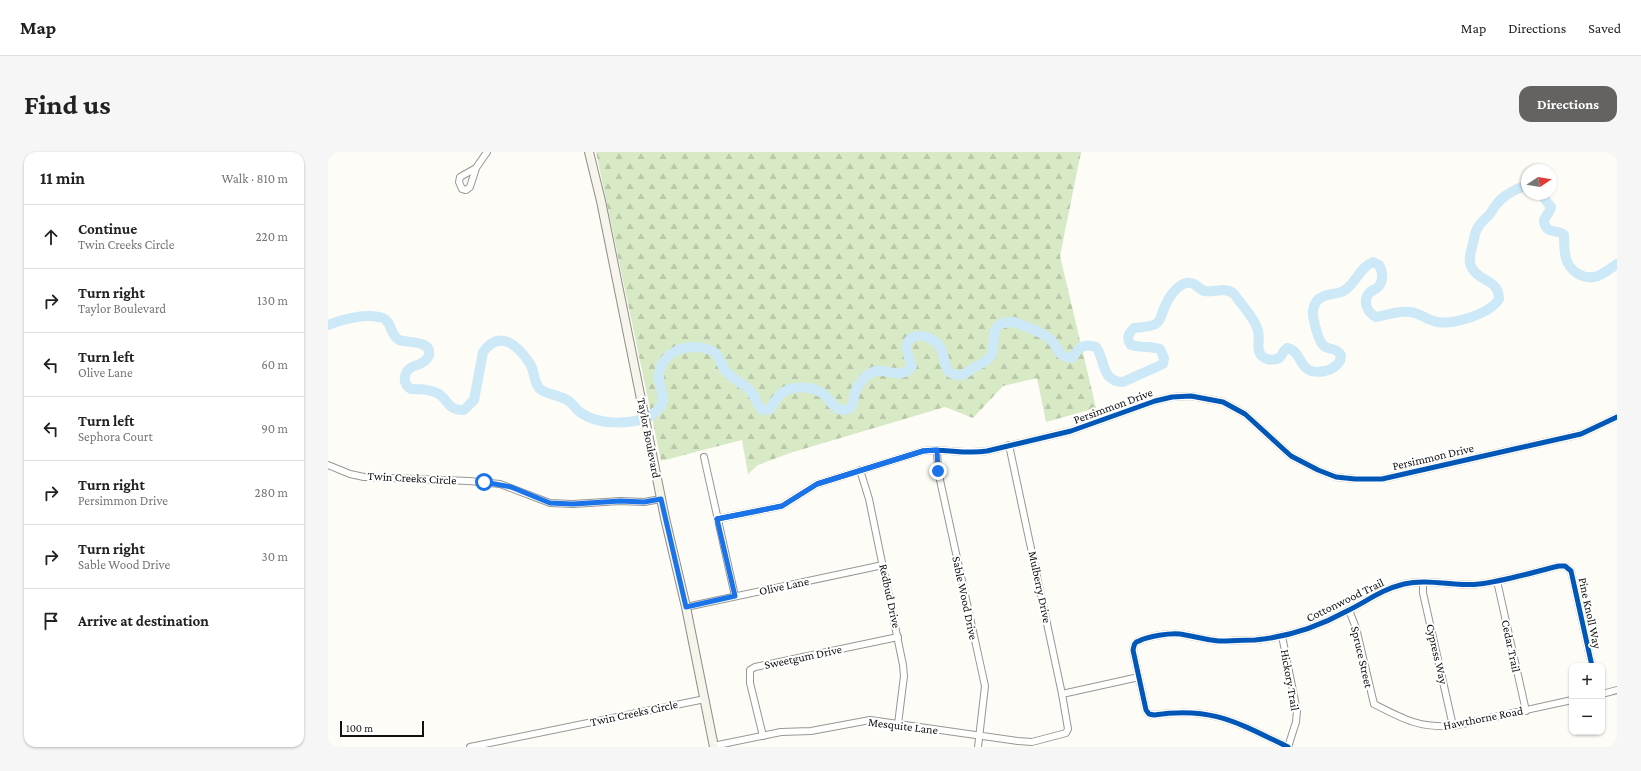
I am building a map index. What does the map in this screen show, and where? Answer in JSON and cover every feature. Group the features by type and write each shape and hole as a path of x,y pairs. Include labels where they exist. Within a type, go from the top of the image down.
{"street":[{"path":"476,168 487,152"},
{"name":"Taylor Boulevard","path":"589,152 661,499 686,607 714,747"},
{"name":"Persimmon Drive","path":"717,519 782,506 817,484 923,451 937,450 977,453 1071,431 1155,401 1172,397 1191,396 1223,402 1245,414 1291,456 1318,470 1336,476 1355,479 1382,479 1581,434 1617,417"},
{"name":"Mulberry Drive","path":"1009,445 1062,694 1068,729"},
{"name":"Sable Wood Drive","path":"937,450 938,471 985,686 978,747"},
{"path":"704,457 735,596"},
{"name":"Twin Creeks Circle","path":"328,465 350,474 364,477 469,481 500,484 550,503 573,504 620,501 644,502 661,499"},
{"name":"Redbud Drive","path":"860,470 869,499 898,637 904,676 898,724"},
{"name":"Olive Lane","path":"686,607 883,565"},
{"name":"Cottonwood Trail","path":"1139,676 1133,650 1134,645 1138,641 1166,635 1180,634 1218,641 1264,639 1282,636 1308,629 1349,610 1370,597 1406,584 1440,582 1462,585 1480,584 1559,566 1565,566"},
{"name":"Pine Knoll Way","path":"1565,566 1571,571 1591,663"},
{"name":"Cedar Trail","path":"1497,581 1526,711"},
{"name":"Cypress Way","path":"1422,582 1423,593 1453,726"},
{"name":"Spruce Street","path":"1349,610 1356,628 1374,704"},
{"name":"Hickory Trail","path":"1282,636 1297,711 1296,722 1288,747"},
{"name":"Sweetgum Drive","path":"763,736 750,683 750,670 755,667 898,637"},
{"path":"1062,694 1139,676 1146,710 1149,714 1154,715 1188,712 1204,713 1222,717 1241,724 1288,747"},
{"path":"1605,693 1617,690"},
{"name":"Twin Creeks Circle","path":"470,747 704,699"},
{"name":"Hawthorne Road","path":"1374,704 1408,721 1438,727 1453,726 1569,701"},
{"name":"Mesquite Lane","path":"714,747 782,732 811,732 859,721 870,720 1032,742 1063,734 1068,729"}],"green space":[{"path":"596,152 1081,152 1060,256 1096,408 1046,422 1037,378 1003,386 973,418 945,407 790,453 758,465 748,474 742,440 661,461"}],"waterway":[{"path":"647,418 661,406 663,399 659,380 661,366 670,354 679,349 699,347 714,352 725,370 751,391 762,410 770,409 781,394 795,388 807,388 822,393 836,408 843,410 852,406 857,388 867,375 880,371 902,373 907,371 912,366 907,347 907,344 912,338 920,336 933,340 940,347 948,370 955,375 962,375 983,363 991,356 996,329 999,325 1005,322 1015,322 1043,334 1054,343 1060,353 1065,357 1073,357 1080,348 1088,345 1096,347 1110,378 1123,382 1163,364 1164,358 1160,349 1131,345 1128,336 1134,328 1156,324 1173,292 1185,283 1194,284 1204,291 1227,290 1234,294 1257,327 1259,335 1258,347 1260,354 1263,357 1270,360 1278,359 1287,348 1296,354 1305,367 1316,372 1325,371 1332,369 1337,365 1340,361 1341,355 1336,350 1325,347 1321,342 1317,334 1313,318 1315,304 1322,297 1345,290 1361,271 1373,262 1379,265 1382,280 1379,286 1369,293 1366,303 1368,310 1376,317 1397,312 1406,312 1414,313 1437,322 1452,322 1480,314 1494,304 1499,299 1498,292 1492,284 1475,273 1470,263 1470,255 1475,234 1479,225 1490,214 1502,198 1521,187"},
{"path":"1546,200 1551,207 1544,220 1544,223 1548,230 1559,232 1564,235 1564,249 1566,258 1570,267 1574,271 1583,276 1593,277 1601,275 1617,264"},
{"path":"328,325 362,316 383,318 388,322 394,335 399,340 423,344 429,350 429,355 426,360 409,369 405,375 406,384 411,389 422,389 436,392 454,409 464,410 474,400 483,352 489,345 502,341 508,342 514,346 525,357 532,367 536,383 540,389 567,400 572,403 581,413 588,417 610,422 640,420"}],"cycle path":[{"path":"717,519 782,506 817,484 923,451 987,451 1071,431 1155,401 1172,397 1191,396 1223,402 1245,414 1291,456 1318,470 1336,477 1355,479 1382,479 1581,434 1617,417"},
{"path":"1288,747 1239,724 1209,715 1192,713 1149,714 1146,710 1133,650 1135,643 1159,635 1171,634 1180,634 1219,641 1267,639 1291,634 1325,622 1381,593 1404,584 1413,582 1470,585 1489,583 1559,566 1565,566 1571,571 1591,663"}],"route":[{"path":"484,482 511,487 550,503 573,504 620,501 644,502 661,499 686,607 735,596 717,519 782,506 789,503 807,488 817,484 923,451 934,449 937,450 938,471"}]}
